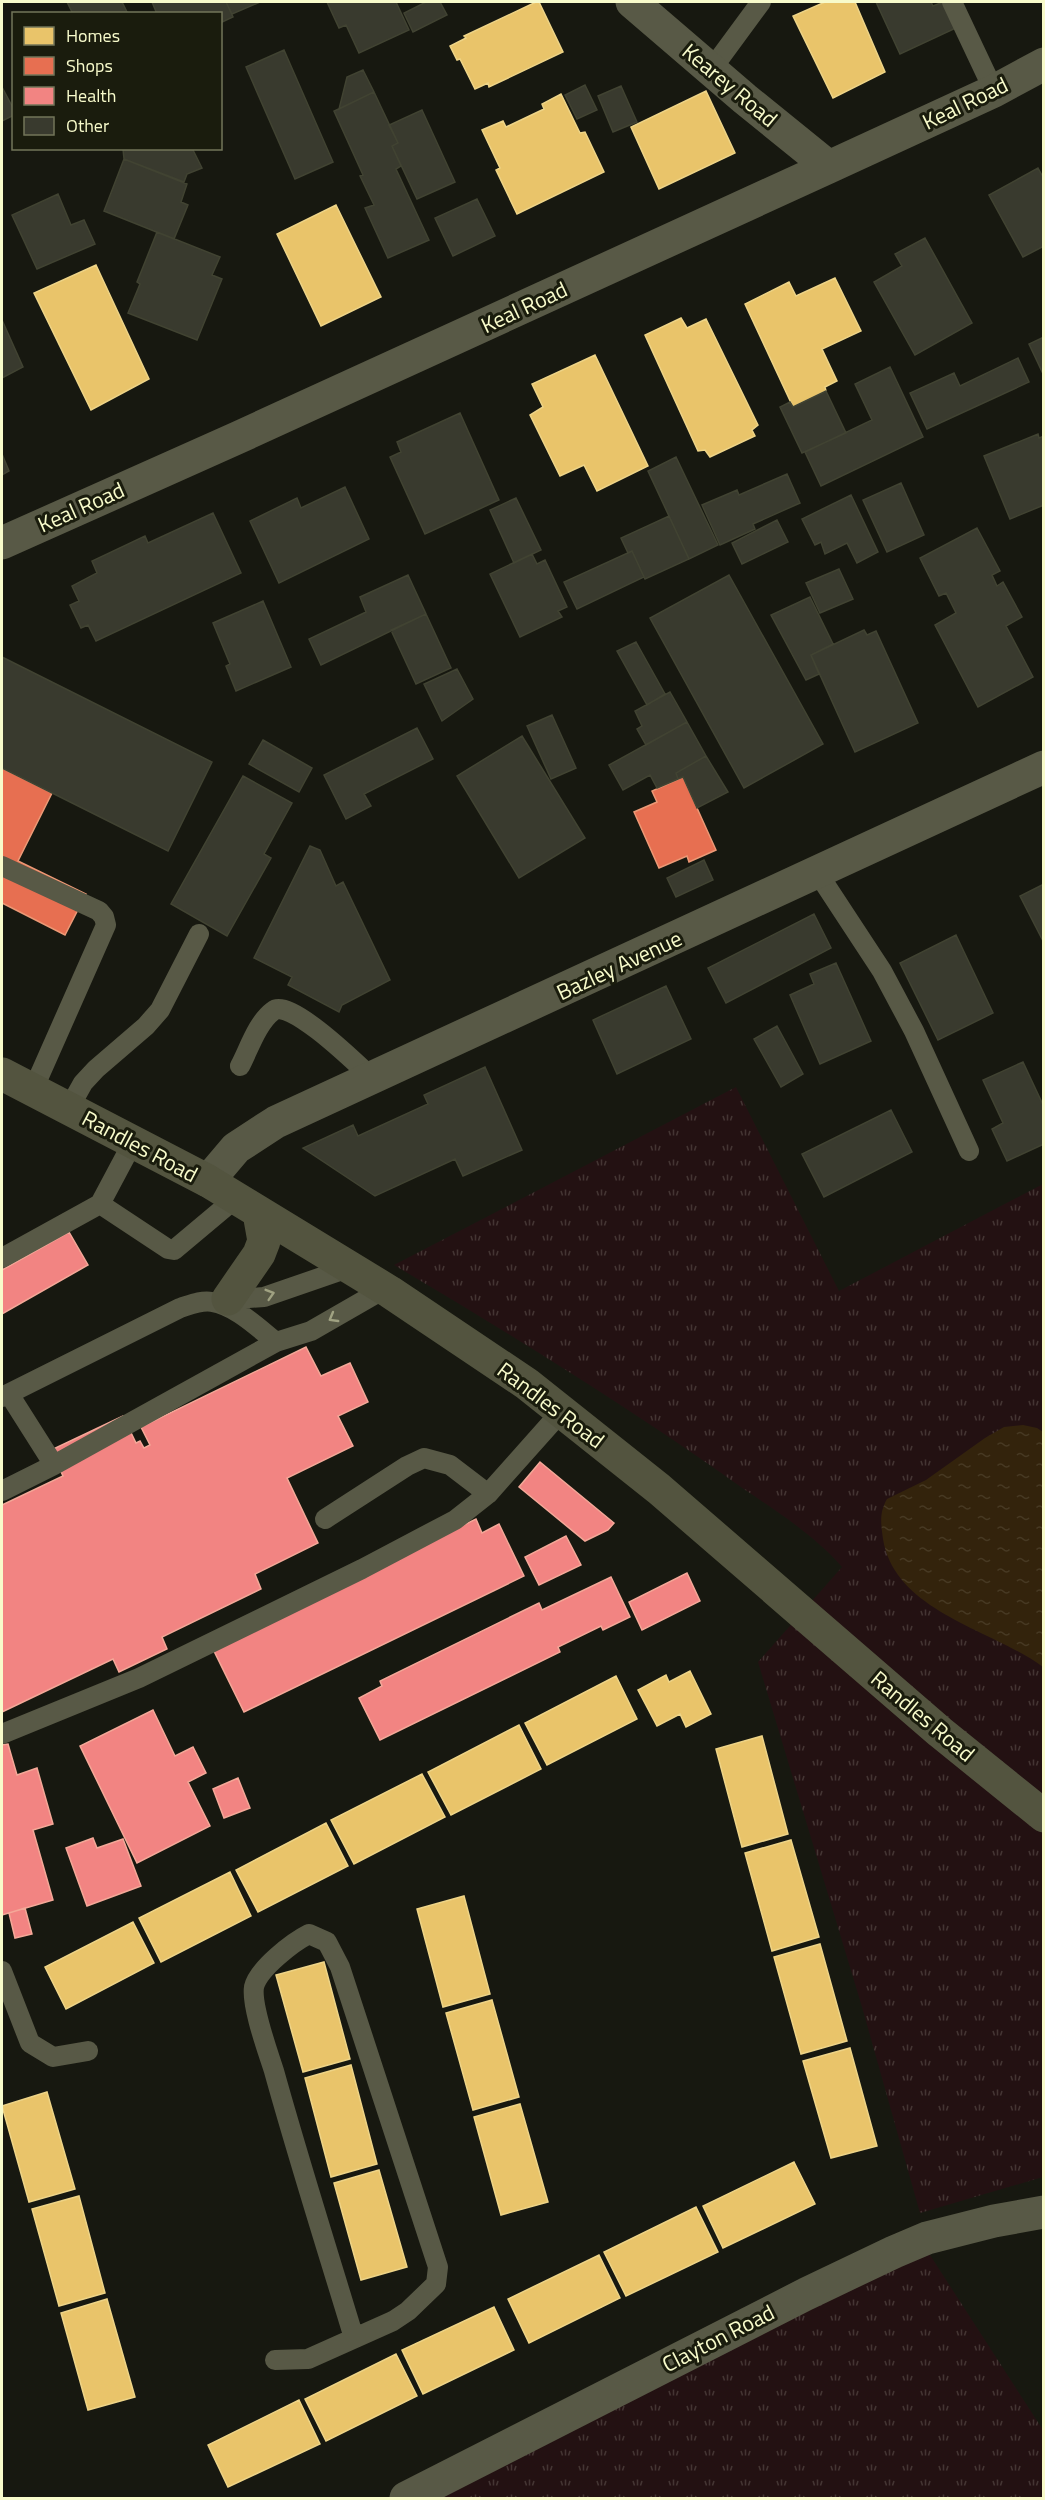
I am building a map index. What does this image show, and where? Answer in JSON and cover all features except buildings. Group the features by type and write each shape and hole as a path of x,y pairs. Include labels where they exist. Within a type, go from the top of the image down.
{"street":[{"name":"Kearey Road","path":"632,2 829,167"},
{"name":"Keal Road","path":"2,543 829,167 994,91 1044,64"},
{"name":"Bazley Avenue","path":"208,1181 236,1148 276,1122 1044,767"},
{"name":"Randles Road","path":"2,1074 208,1181 384,1289 527,1384 659,1489 940,1732 1044,1816"},
{"path":"220,1301 259,1254 264,1241 248,1206"},
{"name":"Clayton Road","path":"406,2499 806,2294 894,2252 927,2238 994,2221 1044,2212"}],"lane":[{"path":"711,70 761,2"},
{"path":"952,2 994,91"},
{"path":"2,866 99,911 106,925 33,1090"},
{"path":"817,872 882,970 914,1031 969,1151"},
{"path":"69,1108 83,1083 96,1069 146,1026 160,1010 199,934"},
{"path":"240,1066 263,1023 273,1011 279,1008 310,1023 372,1078"},
{"path":"2,1258 100,1204 133,1142"},
{"path":"100,1204 168,1249 174,1250 248,1206"},
{"path":"54,1465 5,1395 180,1308 200,1302 264,1297 348,1268"},
{"path":"2,1491 54,1465 276,1342 311,1331 384,1289"},
{"path":"220,1301 276,1342"},
{"path":"2,1734 139,1678 362,1569 455,1520 488,1494 561,1412"},
{"path":"325,1519 407,1466 424,1458 450,1465 488,1494"},
{"path":"275,2360 308,2359 393,2321 408,2311 436,2284 438,2267 340,1967 327,1942 309,1934 297,1940 260,1974 254,1988 258,2016 302,2171 354,2338"},
{"path":"2,1971 30,2043 53,2057 88,2051"}],"green space":[{"path":"736,1087 839,1291 1043,1184 1043,2177 920,2213 862,2007 758,1662 842,1567 801,1529 684,1447 561,1367 394,1265"},
{"path":"919,2238 1043,2430 1043,2498 429,2498"}],"water":[{"path":"1023,1425 1043,1432 1043,1667 925,1602 906,1584 891,1564 882,1528 882,1514 887,1499 926,1480 1004,1427"}]}
